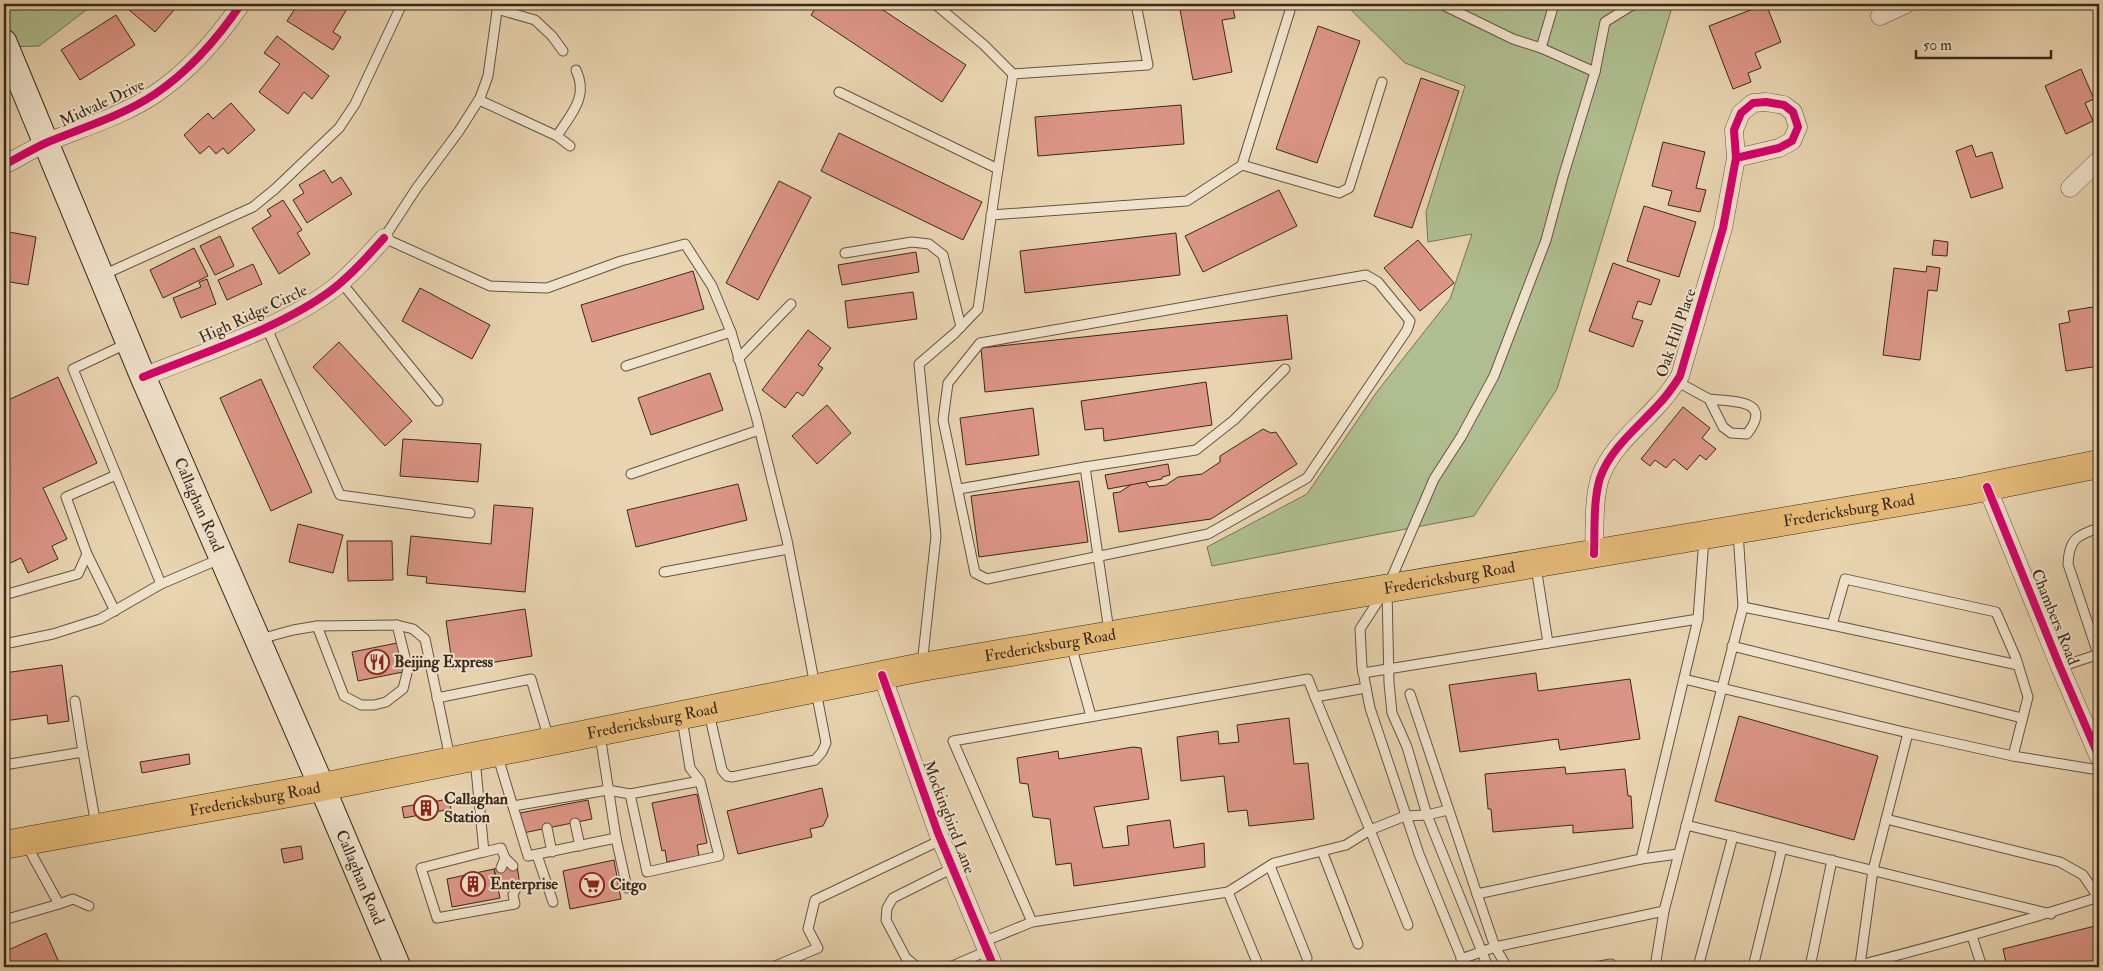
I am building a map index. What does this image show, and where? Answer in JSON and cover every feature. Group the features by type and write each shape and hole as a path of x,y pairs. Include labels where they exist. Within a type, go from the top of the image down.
{"main road":[{"name":"Callaghan Road","path":"4,42 143,377 322,787 398,967"},
{"name":"Fredericksburg Road","path":"14,843 322,787 882,675 1987,487 2099,464"}],"street":[{"name":"Midvale Drive","path":"4,166 46,143 122,112 154,94 182,72 207,48 241,4"},
{"path":"1880,16 1906,4"},
{"name":"Oak Hill Place","path":"1594,554 1598,489 1601,476 1610,459 1632,431 1656,408 1676,381 1696,324 1723,228 1736,158"},
{"path":"2070,188 2099,160"},
{"name":"High Ridge Circle","path":"143,377 266,326 306,306 350,275 384,238"},
{"name":"Chambers Road","path":"1987,487 2060,667 2099,757"},
{"name":"Mockingbird Lane","path":"882,675 941,840 988,954"}],"lane":[{"path":"101,276 253,207 275,189 339,128 356,104 402,4"},
{"path":"935,4 984,45 1012,74 1148,65 1136,4"},
{"path":"991,215 1187,201 1242,165 1292,4"},
{"path":"1441,4 1513,39 1541,48 1595,72"},
{"path":"1541,48 1554,4"},
{"path":"1634,4 1606,22 1595,72 1546,240 1494,376 1461,437 1434,479 1387,589 1360,629 1363,673 1380,742 1405,816 1463,963 1481,951 1495,947 1664,911"},
{"path":"563,51 552,36 534,20 497,6 488,76 479,100 384,238 490,286 547,288 621,261 685,244 712,286 731,332 759,430 788,549 826,743 822,752 815,760 732,777 727,776 722,770 708,710"},
{"path":"557,136 576,106 581,94 581,81 576,70"},
{"path":"922,668 936,536 919,364 961,327 978,309 1012,74"},
{"path":"1242,165 1339,193 1349,188 1382,82"},
{"path":"839,92 998,169"},
{"path":"479,100 557,136 570,146"},
{"path":"845,253 912,242 929,244 943,255 961,327"},
{"path":"1366,275 1378,282 1410,321 1407,330 1307,478 1208,534 987,579 975,574 959,489 944,420 948,383 980,343 1366,275"},
{"path":"341,282 438,401"},
{"path":"738,359 791,304"},
{"path":"266,326 340,495 470,513"},
{"path":"626,366 731,332"},
{"path":"129,343 73,368 161,584"},
{"path":"959,489 1196,450 1234,420 1286,369"},
{"path":"1676,381 1709,399 1748,404 1754,409 1756,417 1754,425 1747,434 1731,433 1723,427 1709,399"},
{"path":"631,474 759,430"},
{"path":"1086,467 1110,635"},
{"path":"115,611 87,554 66,497 116,475"},
{"path":"2060,667 2099,654 2068,564 2069,551 2077,537 2099,528"},
{"path":"1654,967 1664,911 1678,854 1743,606 1738,530"},
{"path":"1641,859 1698,619 1704,535"},
{"path":"664,572 788,549"},
{"path":"4,595 78,574 87,554"},
{"path":"4,644 53,634 100,619 161,584 222,558"},
{"path":"1535,564 1548,643"},
{"path":"1832,624 1846,579 1996,612 2018,665 2028,697 2013,756"},
{"path":"1387,589 1388,668 1392,713 1407,747 1427,815 1488,967"},
{"path":"1743,606 2018,665"},
{"path":"1363,673 1698,619"},
{"path":"258,640 293,630 317,626 397,625 413,629 425,639 437,698 474,757 513,806 528,856 616,838"},
{"path":"317,626 344,696 361,706 386,702 402,689 408,669 397,625"},
{"path":"1070,642 1091,716"},
{"path":"1732,646 2022,718"},
{"path":"437,698 531,679 550,742"},
{"path":"1032,922 953,741 1308,679 1408,925"},
{"path":"1684,679 1908,733 2013,756 2099,770"},
{"path":"1315,697 1366,688"},
{"path":"1410,694 1495,947 1506,967"},
{"path":"75,701 97,828"},
{"path":"630,794 647,872 720,856 700,781 690,768 682,716"},
{"path":"599,732 616,838 627,888"},
{"path":"1886,819 2060,862 2083,875 2099,897 2051,914 1856,966 1873,870 1886,819 1908,733"},
{"path":"4,765 83,752"},
{"path":"474,757 484,852"},
{"path":"513,806 542,805 571,800 608,790 630,794 700,781"},
{"path":"950,967 988,954 1032,922 1228,892 1270,866 1346,845 1370,830 1405,816 1427,815 1448,810"},
{"path":"575,823 580,846"},
{"path":"1686,825 2051,914"},
{"path":"547,828 552,852"},
{"path":"1698,967 1733,836"},
{"path":"773,967 818,948 808,929 815,900 941,840"},
{"path":"14,843 59,904"},
{"path":"513,866 505,858 500,848 420,868 437,918 515,904 513,895 517,886"},
{"path":"1753,967 1782,848"},
{"path":"1322,851 1358,944"},
{"path":"1477,894 1641,859 1678,854"},
{"path":"537,855 553,902"},
{"path":"501,868 505,858"},
{"path":"1810,967 1832,860"},
{"path":"1270,866 1308,958"},
{"path":"917,967 906,958 886,920 887,908 893,898 952,868"},
{"path":"506,889 513,895"},
{"path":"1228,892 1259,967"},
{"path":"4,920 73,899 89,906"},
{"path":"1972,936 1982,967"},
{"path":"1594,967 1611,964"}],"green space":[{"path":"4,4 94,4 39,46 4,47"},
{"path":"1345,4 1673,4 1557,389 1474,516 1212,566 1207,547 1307,494 1376,393 1450,299 1472,234 1428,242 1426,212 1465,86 1405,63"}],"building":[{"path":"132,4 179,4 155,32 128,9"},
{"path":"298,4 307,4 313,8 316,4 350,4 333,32 341,37 333,50 287,21"},
{"path":"818,4 874,4 966,65 942,102 811,15"},
{"path":"1179,4 1232,4 1235,18 1222,20 1232,72 1193,80"},
{"path":"1766,4 1781,42 1755,53 1761,68 1748,73 1751,82 1733,89 1709,26"},
{"path":"116,15 135,45 80,80 61,50"},
{"path":"1318,26 1360,41 1317,163 1276,149"},
{"path":"277,36 329,76 312,99 304,92 288,114 259,92 280,64 264,53"},
{"path":"2081,69 2094,99 2085,103 2093,121 2066,134 2045,86"},
{"path":"1421,78 1459,91 1412,228 1374,216"},
{"path":"231,103 255,130 228,154 223,148 216,154 209,146 200,154 184,135 208,113 213,119"},
{"path":"1181,105 1184,144 1038,156 1035,117"},
{"path":"839,133 982,202 963,240 821,171"},
{"path":"1663,142 1705,152 1696,188 1706,190 1700,212 1668,205 1672,191 1652,186"},
{"path":"1972,145 1976,157 1992,152 2003,188 1971,198 1956,151"},
{"path":"324,170 332,183 341,177 352,194 307,223 293,200 304,193 299,185"},
{"path":"779,181 811,197 758,300 726,283"},
{"path":"1279,190 1297,226 1203,272 1185,236"},
{"path":"283,200 302,230 297,233 310,254 279,274 252,228 271,216 267,210"},
{"path":"1644,206 1696,222 1679,277 1627,261"},
{"path":"4,231 36,237 28,285 4,281"},
{"path":"1176,233 1180,275 1025,293 1020,251"},
{"path":"220,236 234,266 215,275 200,246"},
{"path":"1418,240 1454,283 1420,311 1384,268"},
{"path":"1934,240 1948,242 1947,256 1932,255"},
{"path":"194,248 208,276 163,298 150,270"},
{"path":"916,252 919,272 842,285 838,265"},
{"path":"1613,263 1660,280 1651,305 1638,301 1632,318 1643,321 1633,347 1589,331"},
{"path":"253,264 262,284 227,300 218,280"},
{"path":"1927,266 1940,268 1937,291 1928,290 1920,360 1883,355 1894,268 1926,272"},
{"path":"693,271 704,309 592,342 581,305"},
{"path":"207,279 216,304 181,318 173,298 201,287 199,282"},
{"path":"420,288 490,325 472,359 402,321"},
{"path":"913,292 917,319 848,328 845,301"},
{"path":"2099,306 2099,366 2066,371 2059,324 2070,322 2068,311"},
{"path":"1287,315 1292,359 985,392 981,348"},
{"path":"808,330 831,348 818,365 823,368 803,396 797,392 785,408 762,390"},
{"path":"339,342 412,421 385,446 313,367"},
{"path":"710,373 723,410 651,435 638,398"},
{"path":"58,377 97,463 43,488 67,539 52,546 58,559 28,573 21,558 4,566 4,402"},
{"path":"261,379 312,492 271,511 220,398"},
{"path":"1206,382 1212,425 1104,441 1103,428 1085,430 1081,401"},
{"path":"827,405 851,433 817,464 792,436"},
{"path":"1683,407 1710,428 1702,438 1716,449 1706,460 1700,455 1687,470 1674,459 1666,468 1655,460 1650,466 1641,459"},
{"path":"1033,408 1039,455 966,465 960,418"},
{"path":"1263,429 1271,433 1276,432 1297,464 1211,519 1119,532 1113,493 1120,492 1132,484 1146,482 1149,487 1166,485 1178,477 1202,474 1220,462 1220,456"},
{"path":"403,439 481,444 478,482 400,476"},
{"path":"1168,464 1170,475 1162,477 1162,479 1108,489 1105,475"},
{"path":"1079,481 1088,542 979,557 971,496"},
{"path":"738,484 747,520 636,547 627,510"},
{"path":"494,505 533,508 525,592 426,583 427,577 407,575 411,536 491,544"},
{"path":"298,524 343,535 333,573 289,562"},
{"path":"347,541 392,541 393,580 348,581"},
{"path":"525,609 532,656 453,669 446,621"},
{"name":"Beijing Express","path":"397,643 403,672 358,681 352,652"},
{"path":"62,665 69,721 48,724 47,715 4,721 4,673"},
{"path":"1536,673 1538,691 1630,679 1640,739 1560,750 1558,739 1460,752 1449,685"},
{"path":"1739,716 1878,756 1854,840 1715,801"},
{"path":"1289,718 1294,764 1308,763 1314,819 1249,826 1247,810 1228,812 1224,776 1181,781 1177,737 1218,731 1219,744 1239,742 1237,725"},
{"path":"1133,747 1141,748 1149,799 1094,807 1103,848 1129,845 1127,826 1170,820 1174,848 1204,843 1205,867 1074,886 1071,863 1056,865 1050,819 1033,817 1028,784 1020,783 1017,758 1058,751 1059,759"},
{"path":"189,754 190,764 142,773 140,762"},
{"path":"1565,767 1566,774 1625,769 1628,796 1631,796 1633,828 1573,833 1573,825 1493,832 1491,809 1488,809 1485,774"},
{"path":"822,788 828,816 823,826 810,829 812,837 738,854 727,811"},
{"path":"697,794 707,843 697,845 699,856 667,862 665,850 662,851 652,803"},
{"name":"Callaghan Station","path":"449,799 451,809 404,818 402,807"},
{"path":"588,800 592,819 523,833 520,813"},
{"path":"301,846 303,859 284,863 281,849"},
{"name":"Citgo","path":"614,860 621,899 570,909 563,871"},
{"path":"517,865 520,886 499,890 494,869"},
{"name":"Enterprise","path":"494,869 500,898 452,907 447,879"},
{"path":"2099,925 2099,967 2007,967 2003,949"},
{"path":"46,933 61,967 6,967 4,952"}],"cycle path":[{"path":"4,165 48,142 129,109 155,94 180,75 202,53 241,4"},
{"path":"1594,554 1596,496 1604,467 1617,448 1663,399 1680,376 1723,228 1736,158 1779,148 1792,141 1798,127 1793,112 1784,105 1766,102 1753,103 1741,113 1734,130 1736,158"},
{"path":"143,377 241,339 313,303 347,277 384,238"},
{"path":"1987,487 2060,667 2099,757"},
{"path":"882,675 938,833 994,967"}],"place":[{"name":"Beijing Express","path":"377,662"},
{"name":"Callaghan Station","path":"426,808"},
{"name":"Enterprise","path":"473,884"},
{"name":"Citgo","path":"592,885"}]}
